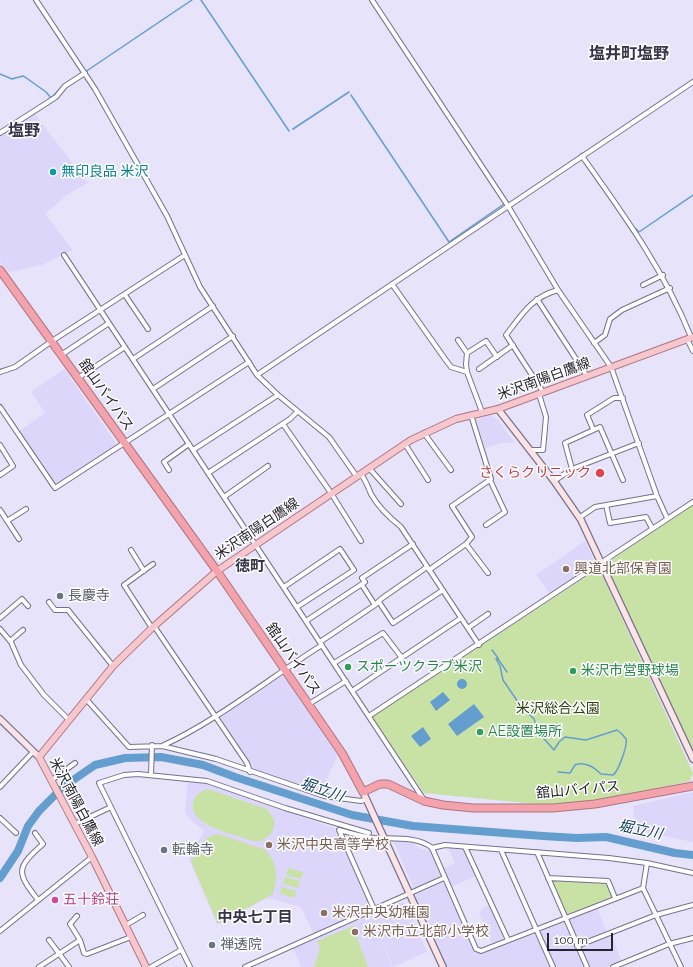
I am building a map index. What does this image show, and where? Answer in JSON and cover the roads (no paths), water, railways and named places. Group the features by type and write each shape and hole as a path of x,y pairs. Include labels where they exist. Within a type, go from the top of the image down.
{"highway":[{"name":"舘山バイパス","path":"0,270 217,571 342,753 365,795 380,784 388,784 424,801 473,808 553,808 595,804 693,786"}],"main road":[{"name":"米沢南陽白鷹線","path":"146,967 92,857 39,758 68,720 113,666 153,627 217,571 331,493 424,433 456,419 498,409 691,338"}],"street":[{"path":"36,0 85,73 167,216 185,255 213,306 257,375 278,395 329,437 359,476 368,484 375,499 387,515 401,527 413,544 479,645"},
{"path":"372,0 508,206 558,290 611,367 657,496 667,518"},
{"path":"0,133 56,97 65,86 85,73"},
{"path":"257,375 693,82"},
{"path":"582,156 630,223 663,275 691,338 693,351"},
{"path":"64,255 208,474 256,544 424,801"},
{"path":"0,372 15,367 52,341 185,255"},
{"path":"642,285 663,275"},
{"path":"392,284 445,359 452,367 468,372"},
{"path":"594,342 605,335 610,319 622,310 670,288"},
{"path":"530,450 543,450 546,417 541,393 506,335 529,304 558,290"},
{"path":"125,295 148,329"},
{"path":"537,299 587,376"},
{"path":"133,359 213,306"},
{"path":"61,355 109,323"},
{"path":"153,389 233,336"},
{"path":"458,340 467,353 466,364 468,372 482,412"},
{"path":"467,353 486,341 497,357"},
{"path":"479,369 513,346"},
{"path":"78,378 125,347"},
{"path":"0,407 54,488 125,444 249,362"},
{"path":"193,450 278,395"},
{"path":"593,429 588,415 614,398 623,398"},
{"path":"498,409 554,480 579,518 693,759"},
{"path":"208,474 283,424 298,412"},
{"path":"471,415 490,480 505,512 486,525"},
{"path":"283,424 331,493 360,541"},
{"path":"572,469 565,443 600,427 623,480"},
{"path":"424,433 451,470"},
{"path":"554,480 572,469 639,443"},
{"path":"170,470 164,462 189,444"},
{"path":"405,444 428,480"},
{"path":"0,445 13,466 0,475"},
{"path":"224,497 268,466"},
{"path":"369,468 401,504"},
{"path":"162,746 178,739 215,716 428,568 466,544 472,537 452,506 490,480"},
{"path":"579,518 594,507 657,496"},
{"path":"369,716 479,645 693,502"},
{"path":"606,505 610,523 646,517 652,528"},
{"path":"7,521 26,509"},
{"path":"0,510 19,539"},
{"path":"306,621 362,585 365,582 362,578 413,544"},
{"path":"466,544 488,573"},
{"path":"284,587 340,549 354,570 297,607"},
{"path":"131,550 144,571"},
{"path":"153,564 124,585 247,763 250,772"},
{"path":"362,585 393,623 443,590"},
{"path":"0,618 22,599 28,606"},
{"path":"49,602 55,610 68,610 113,666"},
{"path":"468,628 488,614"},
{"path":"352,691 461,618"},
{"path":"0,629 10,641 21,665 44,695 68,720"},
{"path":"10,641 23,630"},
{"path":"334,663 383,633 402,658"},
{"path":"309,704 346,681"},
{"path":"86,698 129,747 139,748 162,746 216,759 250,772 334,798 361,801 365,795"},
{"path":"0,719 32,753 39,758"},
{"path":"151,775 152,746"},
{"path":"0,786 32,753"},
{"path":"52,781 74,763"},
{"path":"190,967 99,782 124,774 151,775 207,781 285,808 369,832"},
{"path":"365,795 443,967"},
{"path":"75,824 111,806"},
{"path":"0,818 16,833"},
{"path":"374,909 339,830 375,838 385,837 425,842 432,848 476,949 481,951 643,888"},
{"path":"35,833 43,844 26,859 21,870 24,882 38,900"},
{"path":"432,848 445,846 465,847 609,858 647,863 693,873"},
{"path":"465,847 508,940"},
{"path":"501,850 553,967"},
{"path":"537,852 587,967"},
{"path":"0,931 92,857"},
{"path":"647,863 643,888 680,967"},
{"path":"245,967 444,878"},
{"path":"548,878 608,881 616,898"},
{"path":"577,946 656,915 693,905"},
{"path":"126,925 143,915"},
{"path":"77,916 70,924 80,940 84,953 88,954 131,937"},
{"path":"612,967 669,944 693,938"},
{"path":"49,940 69,967"},
{"path":"40,967 80,940"},
{"path":"150,967 181,950"}],"water":[{"path":"460,679 464,679 466,680 466,688 460,689 457,686 457,682"},
{"path":"443,692 450,700 436,711 430,702"},
{"path":"474,704 484,717 457,736 448,724"},
{"path":"423,727 431,739 420,747 411,736"}],"waterway":[{"path":"85,72 192,0"},
{"path":"201,0 289,131"},
{"path":"0,74 12,79 23,76 46,92 51,98 59,90"},
{"path":"293,129 349,92"},
{"path":"351,95 449,242 504,204"},
{"path":"635,228 639,232 693,195"},
{"path":"492,650 498,658 496,659 500,666 503,680 520,705 534,719 539,733 554,750 559,742 565,737 586,740 617,730 626,739 626,747 613,775 601,774 586,764 575,765 570,773 558,772"},
{"path":"498,659 507,672"},
{"name":"堀立川","path":"0,878 18,851 28,826 39,811 63,787 95,765 125,758 161,757 203,765 352,815 413,826 577,838 606,837 675,853 693,855"}],"place":[{"name":"無印良品 米沢","path":"53,172"},
{"name":"さくらクリニック","path":"600,473"},
{"name":"興道北部保育園","path":"566,569"},
{"name":"長慶寺","path":"60,596"},
{"name":"スポーツクラブ米沢","path":"348,667"},
{"name":"米沢市営野球場","path":"573,671"},
{"name":"AE設置場所","path":"480,732"},
{"name":"米沢中央高等学校","path":"269,845"},
{"name":"転輪寺","path":"164,850"},
{"name":"五十鈴荘","path":"55,900"},
{"name":"米沢中央幼稚園","path":"324,913"},
{"name":"米沢市立北部小学校","path":"355,932"},
{"name":"禅透院","path":"212,945"}],"district":[{"name":"塩井町塩野","path":"629,54"},
{"name":"塩野","path":"24,131"},
{"name":"徳町","path":"250,566"},
{"name":"中央七丁目","path":"255,917"}],"park label":[{"name":"米沢総合公園","path":"558,709"}]}
